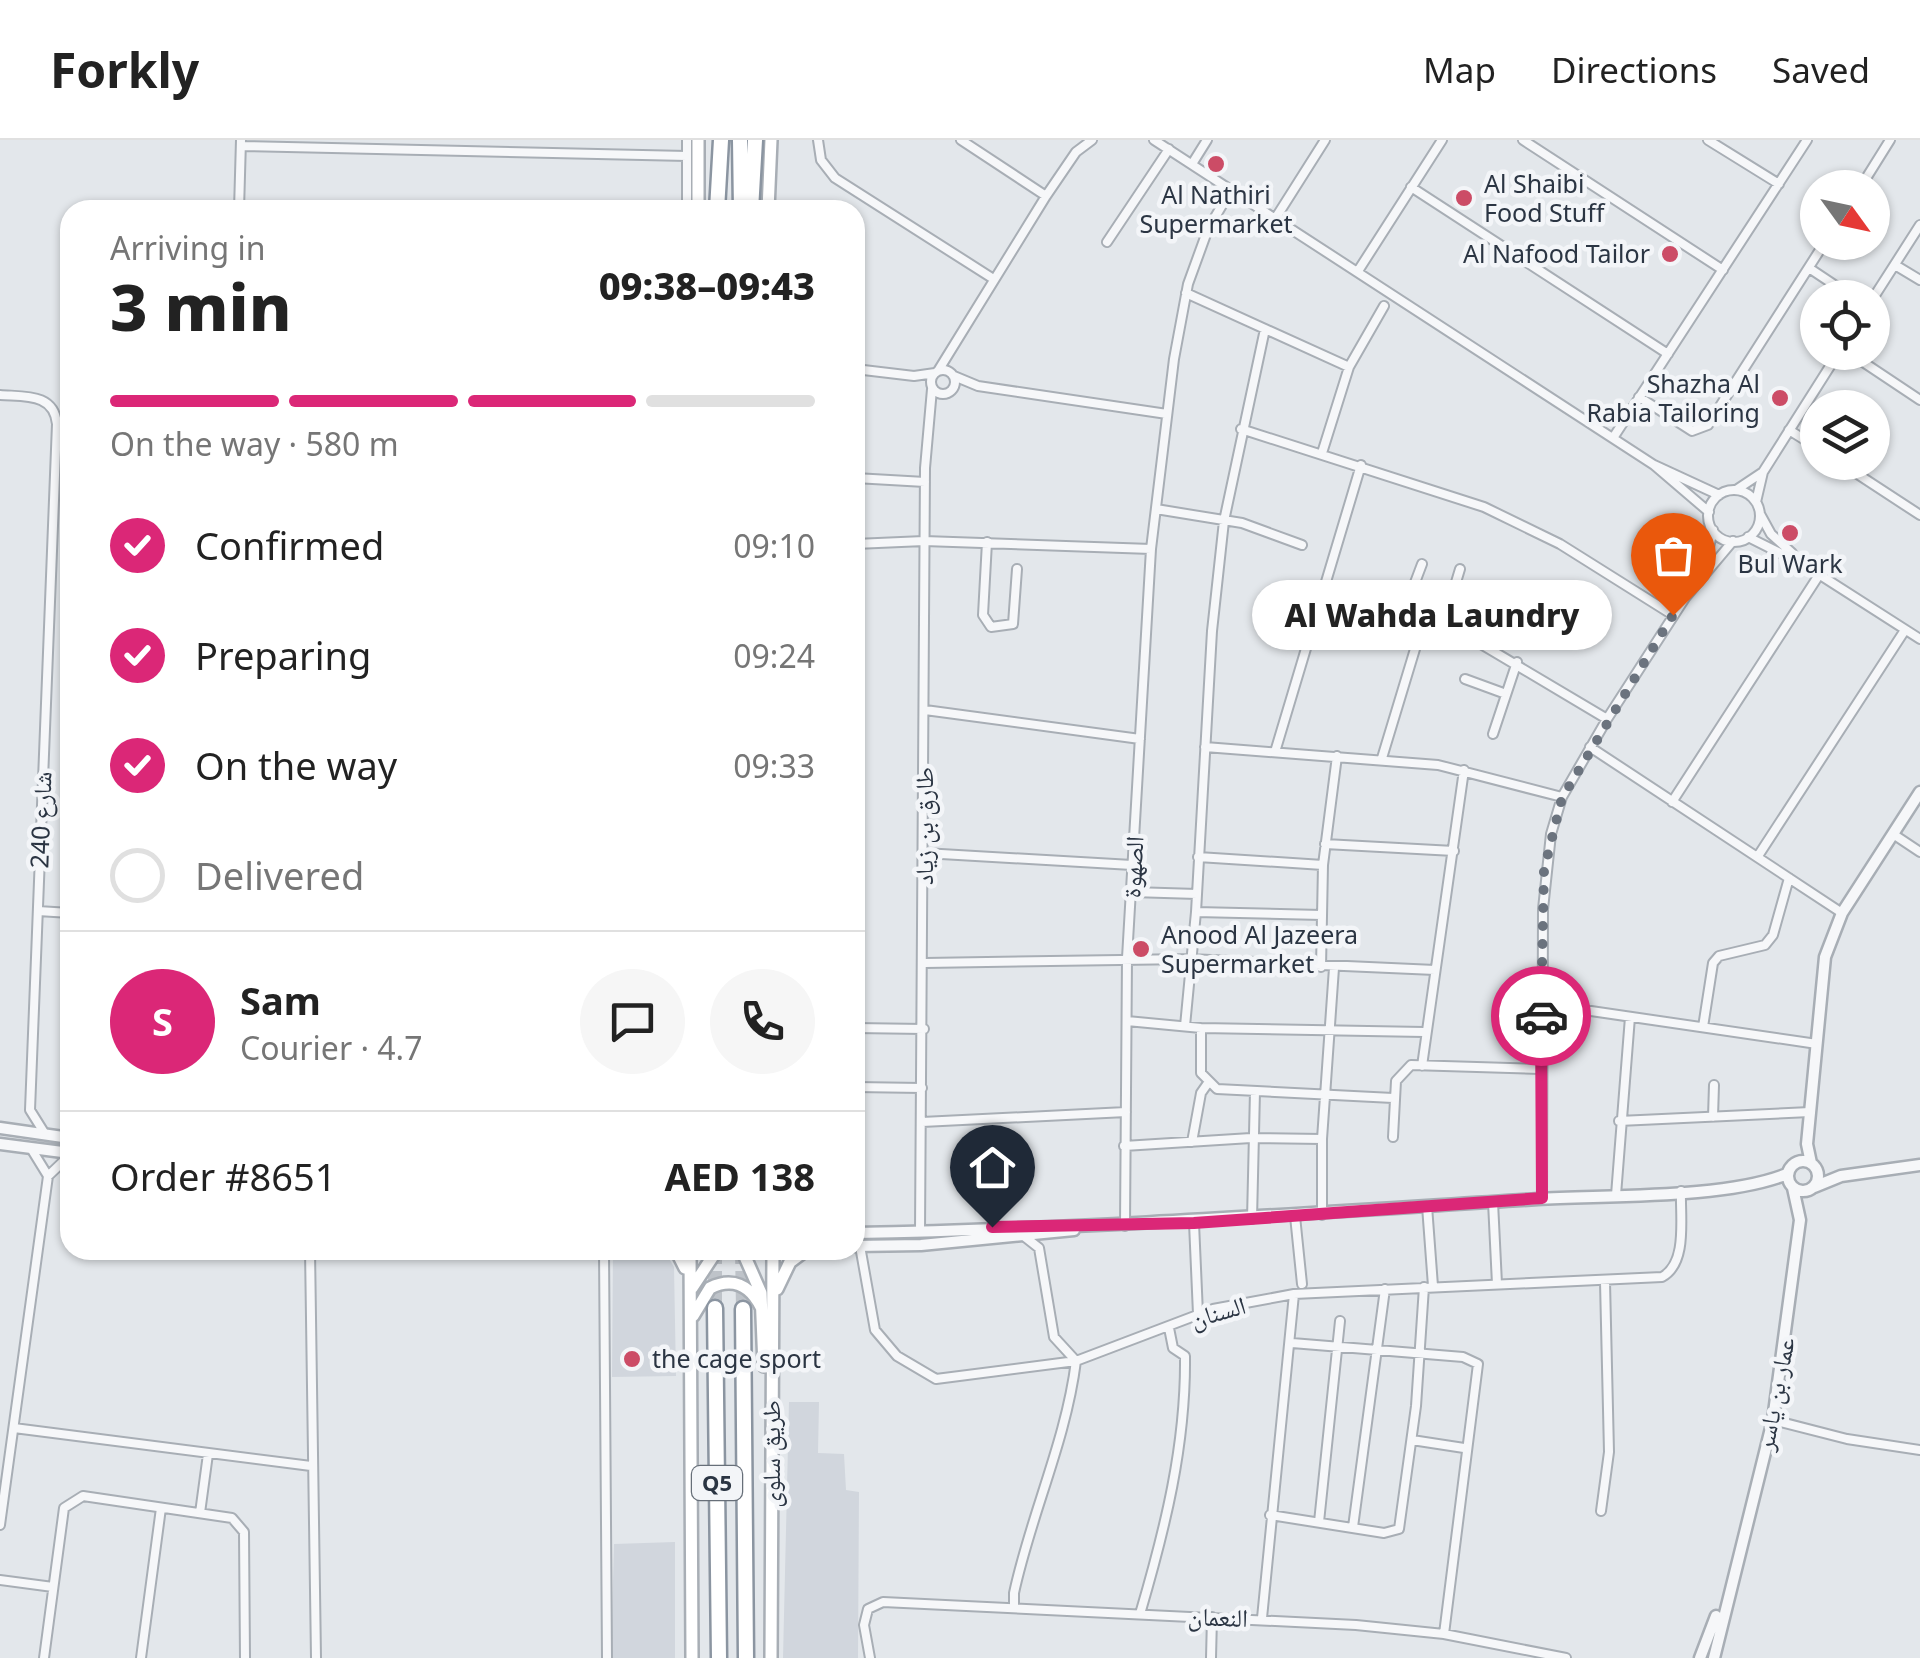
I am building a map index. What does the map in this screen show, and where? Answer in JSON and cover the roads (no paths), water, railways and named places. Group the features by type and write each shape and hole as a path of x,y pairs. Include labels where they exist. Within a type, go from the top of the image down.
{"highway":[{"path":"712,140 718,200"},
{"path":"718,200 721,140"},
{"path":"740,140 741,200"},
{"path":"752,200 755,140"},
{"name":"Q5","path":"715,1308 719,1658"},
{"name":"طريق سلوى","path":"743,1309 746,1658"}],"main road":[{"path":"698,140 698,200"},
{"path":"768,200 771,140"},
{"path":"692,200 698,186"},
{"path":"682,1260 690,1292"},
{"path":"690,1260 692,1657"},
{"path":"690,1292 711,1260"},
{"path":"748,1260 768,1307"},
{"path":"768,1307 772,1260"},
{"path":"768,1307 782,1273 796,1260"},
{"path":"690,1328 698,1302 717,1284 740,1284 768,1307"},
{"name":"طريق سلوى","path":"768,1307 764,1368 771,1381 771,1658"}],"street":[{"path":"607,140 607,154"},
{"path":"688,140 688,200"},
{"path":"818,140 821,160 835,178 992,278"},
{"path":"961,140 1046,196"},
{"path":"1076,152 1079,140"},
{"path":"937,372 1046,196 1076,152 1092,140"},
{"path":"1154,140 1654,465 1709,512 1713,530 1707,556 1685,598"},
{"path":"1192,164 1207,140"},
{"path":"1275,219 1324,140"},
{"path":"1358,270 1442,140"},
{"path":"1523,140 1723,270"},
{"path":"1708,140 1779,184"},
{"path":"1613,438 1808,140"},
{"path":"1871,170 1890,140"},
{"path":"239,200 241,143 688,156"},
{"path":"1107,242 1169,150"},
{"path":"1412,188 1668,354"},
{"name":"الصهوة","path":"1126,1226 1127,958 1150,549 1186,293 1199,250 1231,190"},
{"path":"1885,280 1920,226"},
{"path":"1639,397 1692,431 1702,431 1813,260"},
{"path":"1895,265 1920,280"},
{"path":"1808,268 1826,280"},
{"path":"1186,293 1349,367"},
{"path":"1322,453 1349,367 1384,306"},
{"path":"1185,1026 1224,521 1264,329"},
{"path":"952,350 953,375"},
{"path":"865,370 914,376 937,372 978,386 1167,414"},
{"path":"1806,566 1771,534 1756,502 1763,472 1828,370"},
{"path":"1875,370 1920,400"},
{"name":"طارق بن زياد","path":"920,1232 925,963 925,482 932,388 937,372"},
{"name":"طارق بن زياد","path":"930,421 948,393 953,375"},
{"path":"914,376 948,393 978,386"},
{"name":"شارع 240","path":"0,395 46,401 53,406 57,424 30,1110"},
{"path":"1241,428 1362,465 1506,517 1560,544 1673,615"},
{"path":"1790,430 1800,436"},
{"path":"1275,752 1362,465"},
{"path":"1654,465 1719,495 1736,490 1763,472"},
{"path":"865,479 925,482"},
{"path":"1867,480 1920,514"},
{"path":"1736,490 1756,502"},
{"path":"1709,512 1719,495"},
{"path":"1156,508 1224,521 1302,545"},
{"path":"1748,538 1760,514"},
{"path":"1713,530 1733,542"},
{"path":"1542,1198 1544,870 1562,798 1673,615 1733,542 1748,538 1806,566 1920,639"},
{"path":"987,542 985,624 1010,628 1013,624 1017,569"},
{"path":"865,544 987,542 1150,549"},
{"path":"1405,609 1422,564"},
{"path":"1444,622 1460,569"},
{"path":"1672,802 1820,575"},
{"path":"1328,584 1444,622 1607,719"},
{"path":"1382,758 1424,616"},
{"path":"1758,856 1905,630"},
{"path":"1493,734 1516,662"},
{"path":"1465,679 1506,694"},
{"path":"924,710 1140,739"},
{"path":"1206,747 1382,758 1464,770 1562,798"},
{"path":"1590,748 1842,914"},
{"path":"1321,967 1324,865 1338,756"},
{"path":"1422,1066 1464,770"},
{"path":"865,1233 1194,1223 1681,1191 1770,1180 1787,1174 1807,1144 1825,958 1842,914 1920,792"},
{"path":"1893,834 1920,852"},
{"path":"1326,844 1454,852"},
{"path":"924,853 1132,866"},
{"path":"1198,857 1324,865"},
{"path":"1703,1028 1713,963 1727,951 1765,945 1773,935 1789,878"},
{"path":"1132,892 1197,894"},
{"path":"38,911 60,912"},
{"path":"1196,912 1322,914"},
{"path":"925,963 1189,958 1436,970"},
{"path":"1322,1214 1322,1139 1334,968"},
{"path":"1591,1011 1817,1044"},
{"path":"1616,1195 1630,1017"},
{"path":"1127,1022 1200,1028 1424,1032"},
{"path":"865,1028 924,1029"},
{"path":"1200,1028 1200,1067 1208,1084 1225,1090 1393,1098"},
{"path":"1394,1137 1393,1098 1402,1070 1422,1066 1540,1069"},
{"path":"1192,1142 1200,1093 1208,1084"},
{"path":"1713,1117 1714,1085"},
{"path":"865,1087 922,1088"},
{"path":"1252,1219 1255,1091"},
{"path":"6,1128 30,1110 45,1134"},
{"path":"922,1122 1126,1112"},
{"path":"1619,1122 1810,1112"},
{"path":"6,1128 60,1136"},
{"path":"1124,1146 1251,1138 1322,1139"},
{"path":"0,1144 60,1153"},
{"name":"عمار بن ياسر","path":"1714,1658 1773,1420 1800,1220 1818,1179 1807,1144"},
{"path":"0,1525 48,1176 42,1160 28,1148"},
{"path":"48,1176 60,1164"},
{"path":"1792,1166 1813,1165 1841,1176"},
{"path":"1770,1180 1812,1188 1841,1176 1920,1165"},
{"name":"عمار بن ياسر","path":"1792,1166 1792,1187 1800,1220"},
{"name":"السنان","path":"861,1260 875,1330 897,1356 936,1379 1076,1361 1198,1314 1294,1294 1605,1282 1670,1272 1679,1254 1681,1191"},
{"path":"1494,1202 1497,1284"},
{"path":"1270,1514 1384,1534 1399,1529 1428,1287 1428,1206"},
{"path":"1295,1216 1302,1284"},
{"path":"1194,1223 1198,1314"},
{"path":"865,1246 1025,1237 1099,1226"},
{"path":"1040,1248 1056,1233"},
{"path":"1014,1607 1036,1504 1062,1436 1076,1361 1054,1337 1040,1248 1025,1237"},
{"path":"310,1260 316,1658"},
{"path":"605,1260 607,1658"},
{"path":"1600,1511 1608,1452 1605,1282"},
{"path":"1353,1527 1385,1290"},
{"path":"1262,1618 1294,1294"},
{"path":"1319,1522 1340,1321"},
{"path":"1140,1614 1167,1521 1183,1416 1185,1356 1172,1348 1168,1328"},
{"path":"1292,1343 1463,1357 1478,1364 1464,1448 1444,1634"},
{"path":"1773,1420 1846,1439 1920,1450"},
{"path":"14,1428 311,1466"},
{"path":"1412,1440 1464,1448"},
{"path":"200,1513 208,1454"},
{"path":"44,1658 64,1508 72,1499 83,1496 232,1518 244,1532 245,1658"},
{"path":"140,1658 161,1508"},
{"name":"عمار بن ياسر","path":"1700,1658 1736,1564"},
{"path":"0,1580 52,1587"},
{"name":"النعمان","path":"870,1658 864,1625 868,1609 882,1602 1262,1618 1444,1634 1518,1653 1566,1658"},
{"path":"1210,1658 1212,1617"}],"tunnel":[{"path":"715,1260 715,1308"},
{"path":"742,1260 743,1309"}],"place":[{"name":"Al Nathiri Supermarket","path":"1216,164"},
{"name":"Al Shaibi Food Stuff","path":"1464,198"},
{"name":"Al Nafood Tailor","path":"1670,254"},
{"name":"Shazha Al Rabia Tailoring","path":"1780,398"},
{"name":"Bul Wark","path":"1790,533"},
{"name":"Al Wahda Laundry","path":"1673,615"},
{"name":"Anood Al Jazeera Supermarket","path":"1141,949"},
{"name":"the cage sport","path":"632,1359"}]}
